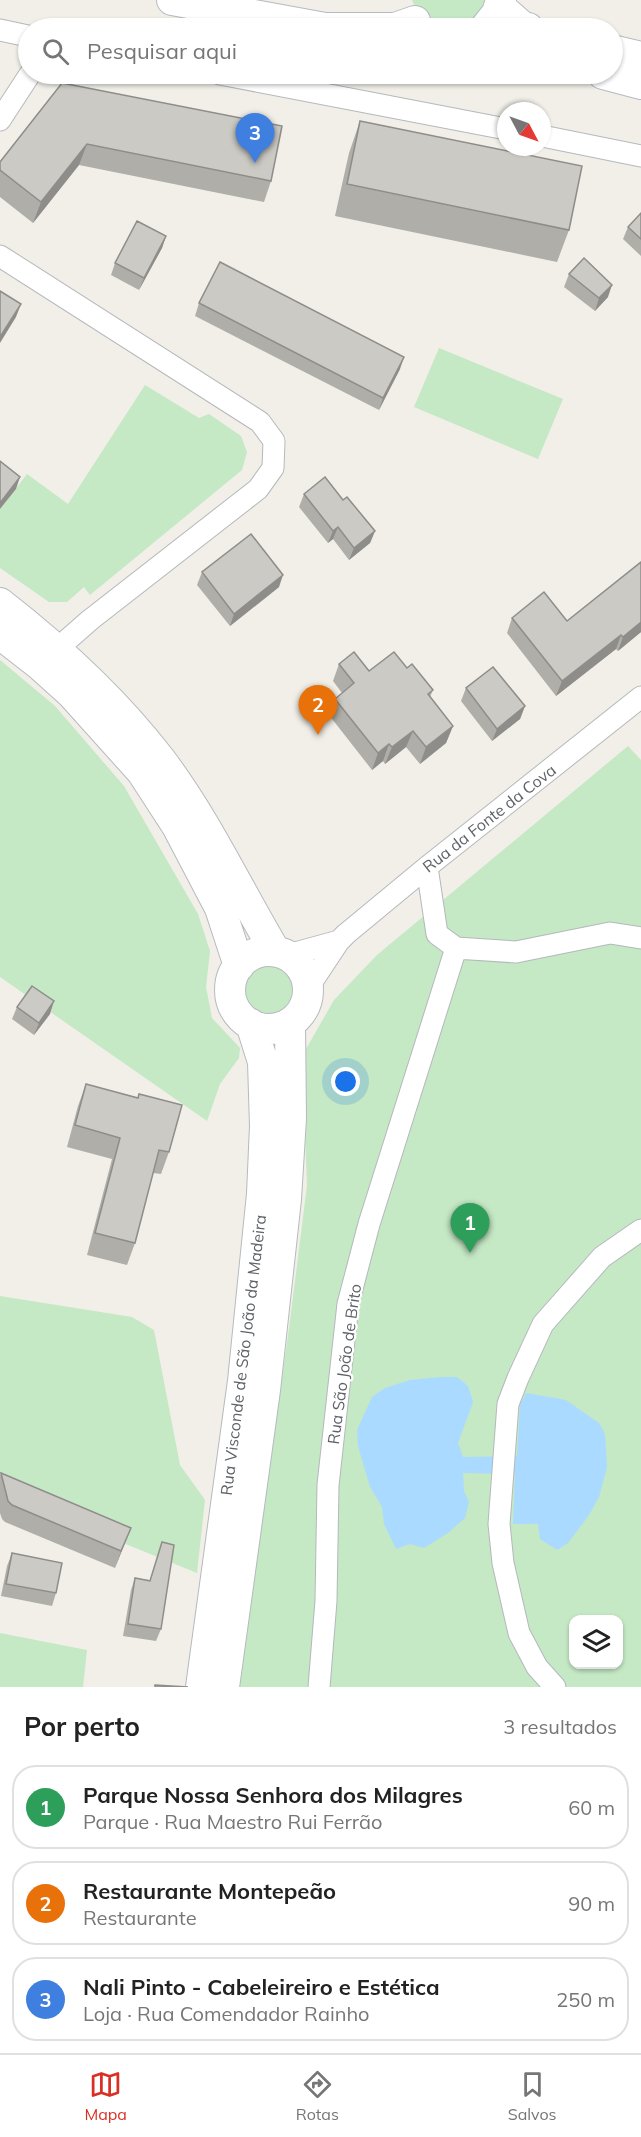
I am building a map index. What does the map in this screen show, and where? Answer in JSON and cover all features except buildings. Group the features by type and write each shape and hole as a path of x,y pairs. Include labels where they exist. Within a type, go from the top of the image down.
{"main road":[{"path":"172,0 270,18"},
{"path":"623,53 641,57"},
{"path":"623,79 641,84"},
{"path":"0,603 89,677 160,759 198,816 281,953"},
{"path":"0,634 71,693 142,772 177,826 220,908 238,966 261,951 281,953 298,963 309,988 307,1002 300,1013 290,1023 278,1028 264,1028 251,1024"},
{"name":"Rua Visconde de São João da Madeira","path":"201,1687 243,1381 262,1194 265,1126 263,1062 251,1024 240,1016 233,1005 230,991 232,978 238,966"},
{"name":"Rua Visconde de São João da Madeira","path":"224,1687 272,1331 285,1210 291,1118 290,1023"}],"street":[{"path":"0,30 18,34"},
{"path":"0,120 23,84"},
{"path":"272,84 497,127"},
{"path":"551,138 641,156"},
{"path":"0,256 260,422 274,441 273,468 258,489 90,620 57,649"},
{"name":"Rua da Fonte da Cova","path":"309,988 339,941 427,867 641,697"},
{"path":"427,867 437,934 456,948 516,952 610,933 641,938"},
{"name":"Rua da Fonte da Cova","path":"281,953 339,941"},
{"name":"Rua São João de Brito","path":"319,1687 326,1601 328,1485 348,1304 369,1224 456,948"},
{"path":"555,1687 537,1667 519,1633 503,1563 500,1524 508,1404 543,1324 602,1257 641,1230"}],"green space":[{"path":"412,0 485,0 474,18 424,18"},
{"path":"439,348 563,399 538,459 414,407"},
{"path":"145,385 199,418 209,414 241,436 247,452 242,470 90,595 84,587 67,602 49,602 0,568 0,509 27,474 68,504"},
{"path":"0,660 55,706 124,786 198,914 210,951 206,987 212,1018 240,1048 239,1058 220,1084 207,1121 0,977"},
{"path":"628,746 641,760 641,1687 239,1687 307,1185 302,1056 334,1000 377,955"},
{"path":"269,965 278,967 289,976 294,990 292,999 283,1010 269,1015 260,1013 249,1004 244,990 246,981 255,970"},
{"path":"0,1296 132,1317 154,1330 180,1465 205,1500 197,1573 0,1493"},
{"path":"0,1633 87,1650 83,1687 0,1687"}],"water":[{"path":"457,1377 468,1386 473,1402 458,1443 463,1457 517,1456 520,1405 526,1393 566,1400 599,1423 605,1434 607,1467 599,1497 568,1543 557,1550 540,1539 538,1524 513,1524 515,1474 463,1473 464,1491 469,1502 465,1518 448,1533 424,1548 410,1544 396,1549 384,1524 382,1507 370,1487 358,1446 357,1430 372,1397 385,1388 410,1380"}],"place":[{"name":"Nali Pinto - Cabeleireiro e Estética","path":"255,163"},
{"name":"Restaurante Montepeão","path":"318,735"},
{"name":"Parque Nossa Senhora dos Milagres","path":"470,1253"}]}
